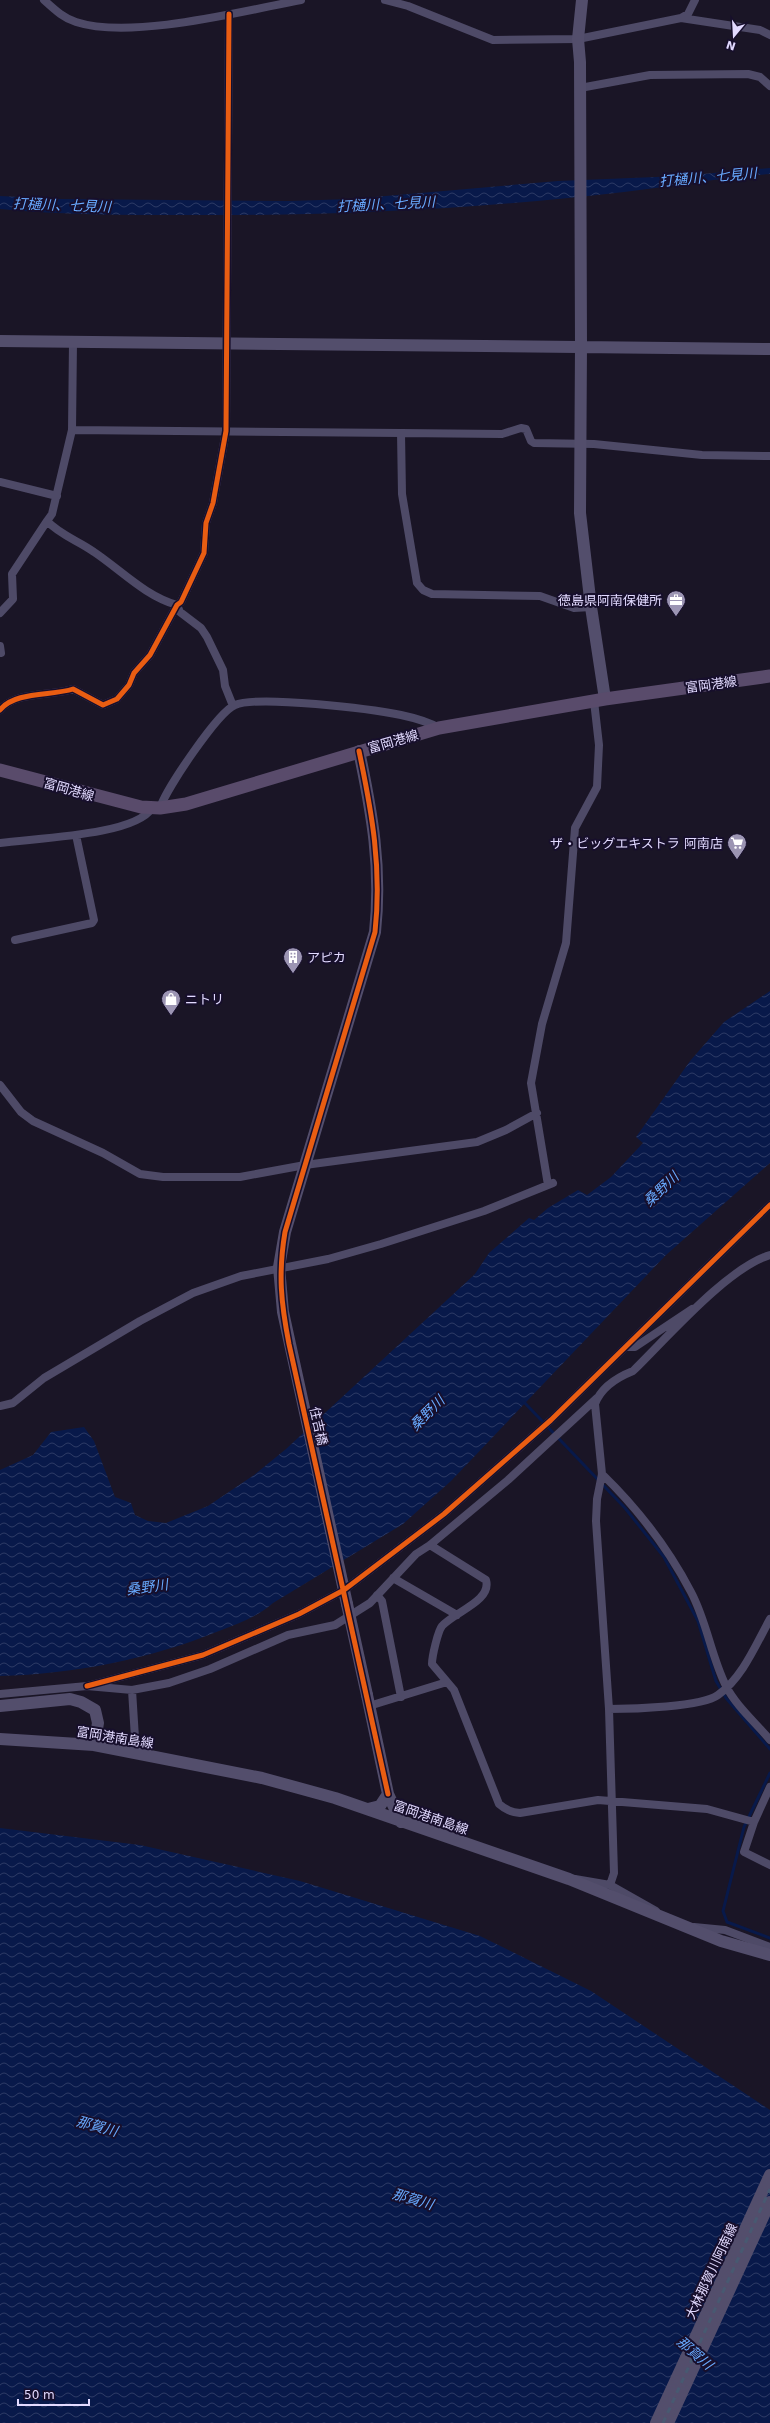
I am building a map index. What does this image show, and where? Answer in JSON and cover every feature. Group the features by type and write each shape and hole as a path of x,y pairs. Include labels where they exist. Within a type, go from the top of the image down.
{"main road":[{"name":"富岡港線","path":"0,770 119,803 156,808 186,804 439,728 600,700 770,676"}],"street":[{"path":"44,0 63,16 76,22 104,27 170,24 301,0"},
{"path":"385,0 407,3 493,40 578,39 681,18 688,14 695,0"},
{"path":"0,1406 12,1403 44,1378 140,1321 193,1293 242,1276 280,1270 381,1244 484,1211 550,1184 532,1077 542,1024 566,943 575,828 597,787 599,744 600,700 580,513 580,88 578,39 582,0"},
{"path":"0,710 5,704 44,692 64,692 73,689 103,705 117,699 129,685 134,673 150,655 177,605 181,602 204,553 206,523 213,503 226,431 228,14"},
{"path":"681,18 760,30 770,35"},
{"path":"580,88 650,75 748,74 760,77 770,86"},
{"path":"0,341 227,344 581,345 770,349"},
{"path":"0,613 13,599 12,574 52,514 57,496 72,430 73,342"},
{"path":"72,430 502,434 521,428 526,429 530,440 534,442 579,443 702,455 770,456"},
{"path":"402,433 403,500 417,583 423,590 432,594 540,596 574,608 590,607"},
{"path":"0,482 57,496"},
{"path":"47,521 53,528 94,552 123,575 168,602 177,605 180,612 201,628 223,670 225,686 233,706"},
{"path":"0,843 108,831 145,817 156,808 165,796 204,737 233,706 245,702 269,702 342,708 401,715 428,722 439,728"},
{"name":"住吉橋","path":"359,751 375,837 379,887 376,932 285,1232 280,1270 283,1312 289,1344 388,1794 401,1822"},
{"path":"15,940 92,923 94,920 76,834"},
{"path":"0,1085 21,1112 33,1121 103,1153 140,1174 163,1177 240,1177 305,1165 477,1142 506,1130 537,1113"},
{"path":"0,1694 87,1686 203,1655 299,1614 343,1586 444,1514 551,1420 627,1347 691,1281 770,1204"},
{"path":"87,1686 132,1690 169,1683 210,1669 288,1635 336,1625 370,1602 416,1554 430,1545 548,1444 617,1377 634,1371 729,1278 762,1257 770,1255"},
{"path":"627,1347 635,1347 673,1323 688,1310 699,1307"},
{"path":"597,1398 595,1416 601,1479 596,1521 609,1709 614,1873 610,1885"},
{"path":"601,1479 637,1510 676,1566 703,1617 726,1688 770,1740"},
{"path":"430,1545 486,1580 488,1586 486,1591 442,1626 432,1659 432,1664 454,1690 500,1804 504,1808 512,1812 520,1813 592,1801 612,1801 707,1810 750,1820"},
{"path":"393,1578 456,1615"},
{"path":"377,1595 382,1601 401,1697"},
{"path":"609,1709 645,1709 711,1699 726,1688 745,1664 770,1619"},
{"path":"368,1700 401,1697 447,1682"},
{"path":"132,1690 136,1754"},
{"path":"0,1706 70,1699 81,1702 95,1710 98,1723 94,1745"},
{"name":"富岡港南島線","path":"0,1739 94,1745 262,1778 335,1798 569,1879 663,1916 721,1941 770,1955"},
{"path":"770,1787 750,1820 744,1852 770,1865"},
{"path":"368,1809 380,1806 388,1794"},
{"path":"569,1879 594,1881 610,1885 648,1904 663,1916"},
{"path":"689,1927 725,1930 770,1947"},
{"name":"大林那賀川阿南線","path":"656,2423 770,2175"},
{"name":"大林那賀川阿南線","path":"668,2423 770,2202"}],"water":[{"name":"打樋川、七見川","path":"770,168 770,174 569,198 460,207 350,213 116,215 70,214 0,209 0,196 58,199 289,201 351,199 558,181 680,176"},
{"name":"桑野川","path":"770,991 770,1163 666,1255 451,1481 403,1524 254,1616 193,1641 166,1650 112,1663 56,1672 0,1676 0,1470 33,1455 51,1432 84,1427 94,1441 115,1497 131,1503 135,1515 148,1521 166,1523 208,1506 254,1475 286,1449 475,1274 489,1253 529,1218 534,1220 548,1208 578,1190 587,1195 611,1177 643,1143 636,1137 690,1061 724,1022"},
{"name":"那賀川","path":"0,1828 140,1845 300,1881 480,1936 591,1991 770,2110 770,2423 0,2423"}],"waterway":[{"path":"522,1400 625,1508 664,1557 698,1621 716,1681 726,1698 770,1749"},
{"path":"770,1773 744,1827 723,1911 727,1922 770,1938"}],"railway":[{"path":"663,2423 770,2189"}],"cycle path":[{"path":"0,710 7,704 24,697 73,689 103,705 117,699 129,685 134,673 150,655 177,605 181,602 204,553 206,523 213,503 226,431 229,14"},
{"path":"359,751 372,819 376,863 377,908 375,932 285,1232 281,1288 289,1344 388,1794"},
{"path":"87,1686 203,1655 299,1614 344,1590 444,1514 551,1420 770,1205"}],"place":[{"name":"徳島県阿南保健所","path":"676,617"},
{"name":"ザ・ビッグエキストラ 阿南店","path":"737,860"},
{"name":"アピカ","path":"293,974"},
{"name":"ニトリ","path":"171,1016"}]}
